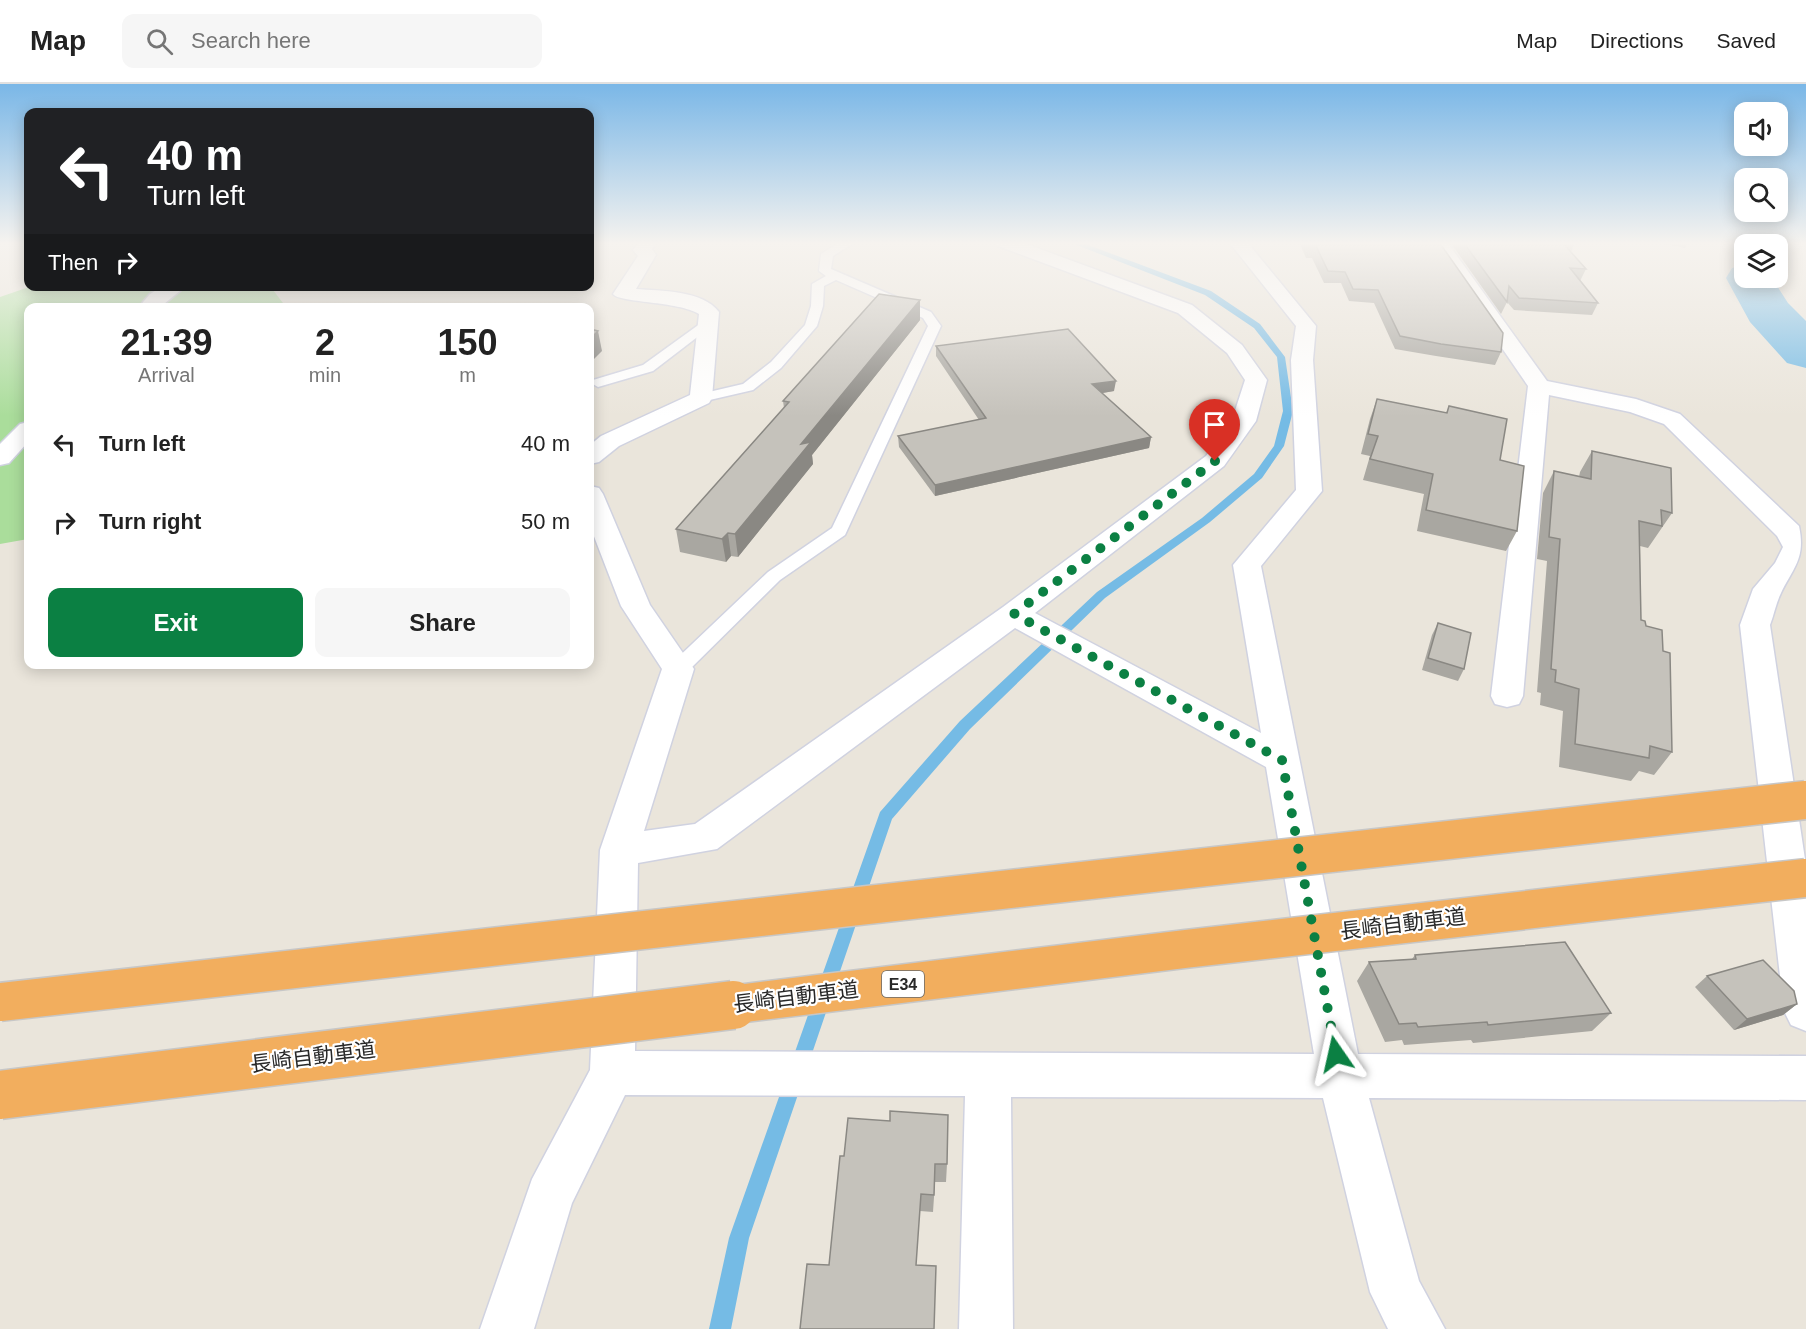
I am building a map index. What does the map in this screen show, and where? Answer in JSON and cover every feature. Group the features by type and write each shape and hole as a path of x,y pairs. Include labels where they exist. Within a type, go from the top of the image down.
{"highway":[{"path":"0,1002 1806,800"},
{"name":"長崎自動車道","path":"0,1095 1185,950 1806,878"}],"street":[{"path":"594,454 610,441 701,398 709,312 697,303 684,300"},
{"path":"619,850 705,838 1025,620 1215,461 1244,421 1256,380 1235,350 1185,309 1161,300"},
{"path":"1285,300 1306,326 1302,360 1309,491 1247,565 1340,1076 1396,1292 1418,1329"},
{"path":"1479,300 1539,386 1508,696"},
{"path":"1539,386 1636,406 1672,419 1789,532 1797,547 1788,566 1768,589 1755,625 1806,1011"},
{"path":"0,458 24,433"},
{"path":"507,1329 549,1196 612,1073 619,850 678,669 636,606 594,504"},
{"path":"1025,620 1282,760"},
{"path":"612,1073 1806,1078"},
{"path":"986,1329 988,1074"}],"lane":[{"path":"701,398 748,387 776,365 811,326 817,300"},
{"path":"678,669 774,576 839,531 935,326 927,315 892,300"},
{"path":"598,383 648,368 708,322"}],"green space":[{"path":"0,300 281,300 283,303 24,303 24,540 0,544"}],"building":[{"path":"874,300 920,300 801,444 811,442 735,534 728,533 722,539 676,529 789,402 783,401"},
{"path":"1383,300 1480,300 1503,333 1501,352 1400,336"},
{"path":"1552,300 1596,300 1598,303"},
{"path":"1068,329 1116,381 1092,384 1151,437 935,485 898,436 986,418 936,346"},
{"path":"1377,399 1447,413 1449,406 1507,419 1500,460 1524,466 1517,531 1426,510 1433,474 1370,459 1378,436 1368,434"},
{"path":"1592,451 1671,468 1672,513 1661,510 1662,526 1639,521 1641,620 1645,621 1646,626 1662,630 1663,651 1670,653 1672,752 1650,746 1649,758 1575,744 1579,689 1555,682 1556,670 1551,669 1560,539 1549,537 1554,471 1591,479"},
{"path":"1438,623 1471,633 1464,669 1428,658"},
{"path":"1565,942 1611,1013 1488,1025 1487,1022 1418,1027 1416,1023 1399,1024 1369,962 1416,959 1415,955"},
{"path":"1763,960 1794,991 1797,1004 1747,1019 1707,976"},
{"path":"890,1111 948,1115 947,1164 935,1164 934,1195 921,1194 916,1265 936,1266 934,1329 800,1329 807,1264 829,1265 840,1156 844,1156 848,1118 890,1121"}],"waterway":[{"path":"720,1329 739,1238 885,816 965,725 1101,595 1206,520 1258,476 1279,446 1288,411 1281,357 1257,326 1219,300"},
{"path":"1762,300 1768,311 1806,352"}],"route":[{"path":"1215,461 1014,614 1282,760 1336,1054"}]}
